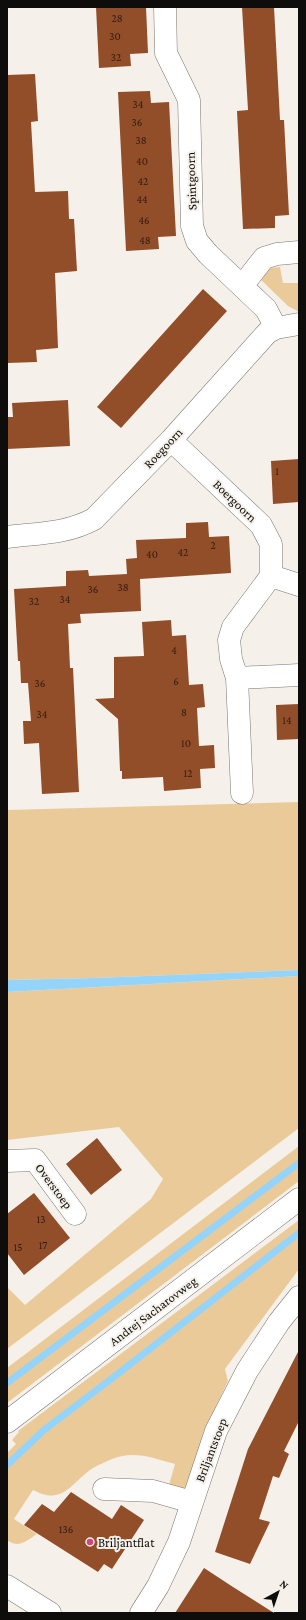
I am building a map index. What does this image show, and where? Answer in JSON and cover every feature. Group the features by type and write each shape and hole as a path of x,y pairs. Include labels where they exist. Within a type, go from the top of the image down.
{"street":[{"name":"Spintgoorn","path":"165,7 166,53 189,100 192,226 197,241 208,254 266,309 276,328"},
{"path":"242,286 264,258 277,254 299,252"},
{"name":"Roegoorn","path":"7,537 68,530 94,519 171,440 267,333 276,328 299,324"},
{"name":"Boergoorn","path":"171,440 261,525 271,544 271,576"},
{"path":"242,793 237,678 231,659 229,640 233,627 271,576 299,585"},
{"path":"237,678 299,675"},
{"name":"Overstoep","path":"7,1161 35,1160 75,1214"},
{"name":"Andrej Sacharovweg","path":"7,1422 299,1199"},
{"name":"Briljantstoep","path":"141,1613 158,1586 179,1542 216,1431 247,1371 279,1322 299,1297"},
{"path":"104,1489 153,1491 192,1502"},
{"path":"7,1586 50,1613"}],"shaded area":[{"path":"280,267 283,283 299,283 299,312 288,306 259,278 271,268"},
{"path":"299,802 299,970 7,980 7,810"},
{"path":"299,976 299,1128 7,1349 7,1287 25,1305 151,1199 163,1179 119,1127 7,1140 7,992"},
{"path":"299,1146 299,1181 7,1403 7,1368"},
{"path":"299,1220 299,1269 225,1369 228,1381 204,1431 186,1490 169,1485 175,1464 151,1457 136,1455 120,1456 92,1469 64,1492 51,1495 33,1490 14,1519 37,1534 20,1544 8,1541 7,1453 16,1444 12,1440 19,1432 18,1431"}],"water":[{"path":"299,970 299,976 7,992 7,980"}],"building":[{"path":"96,7 146,7 148,53 130,54 131,66 99,68"},
{"path":"242,7 274,7 280,120 284,120 289,215 275,216 275,228 243,229 237,111 248,110"},
{"path":"35,74 38,121 31,122 35,192 68,191 69,219 74,219 77,271 55,273 58,348 36,350 37,362 7,363 7,75"},
{"path":"150,91 151,103 169,102 176,236 158,237 159,249 126,251 118,92"},
{"path":"203,289 227,311 121,428 97,407"},
{"path":"68,400 70,446 7,449 7,417 13,417 12,403"},
{"path":"299,459 299,502 273,504 271,461"},
{"path":"208,522 209,537 229,536 231,573 140,579 141,611 80,614 81,623 68,624 70,668 73,668 79,792 42,794 39,743 24,744 23,721 31,721 28,683 21,683 20,661 18,661 14,589 66,586 66,571 88,570 89,576 127,574 126,559 137,558 136,540 186,538 186,523"},
{"path":"171,620 172,636 186,635 189,685 203,684 205,707 197,708 199,746 214,745 215,768 200,769 201,788 164,791 163,777 122,779 122,771 120,771 118,719 95,699 114,698 114,657 144,656 142,622"},
{"path":"299,704 299,739 277,740 276,705"},
{"path":"97,1138 122,1170 91,1195 66,1164"},
{"path":"34,1193 70,1238 24,1275 7,1253 7,1214"},
{"path":"299,1350 299,1421 284,1451 289,1454 279,1478 273,1476 259,1519 270,1522 250,1564 215,1552 248,1449"},
{"name":"Briljantflat","path":"71,1492 112,1519 121,1505 144,1520 112,1569 104,1564 98,1572 24,1525 42,1504 54,1512"},
{"path":"204,1568 233,1587 274,1613 175,1613"}],"waterway":[{"path":"7,1383 299,1163"},
{"path":"7,1465 44,1430 299,1233"}],"place":[{"name":"Briljantflat","path":"90,1542"}]}
